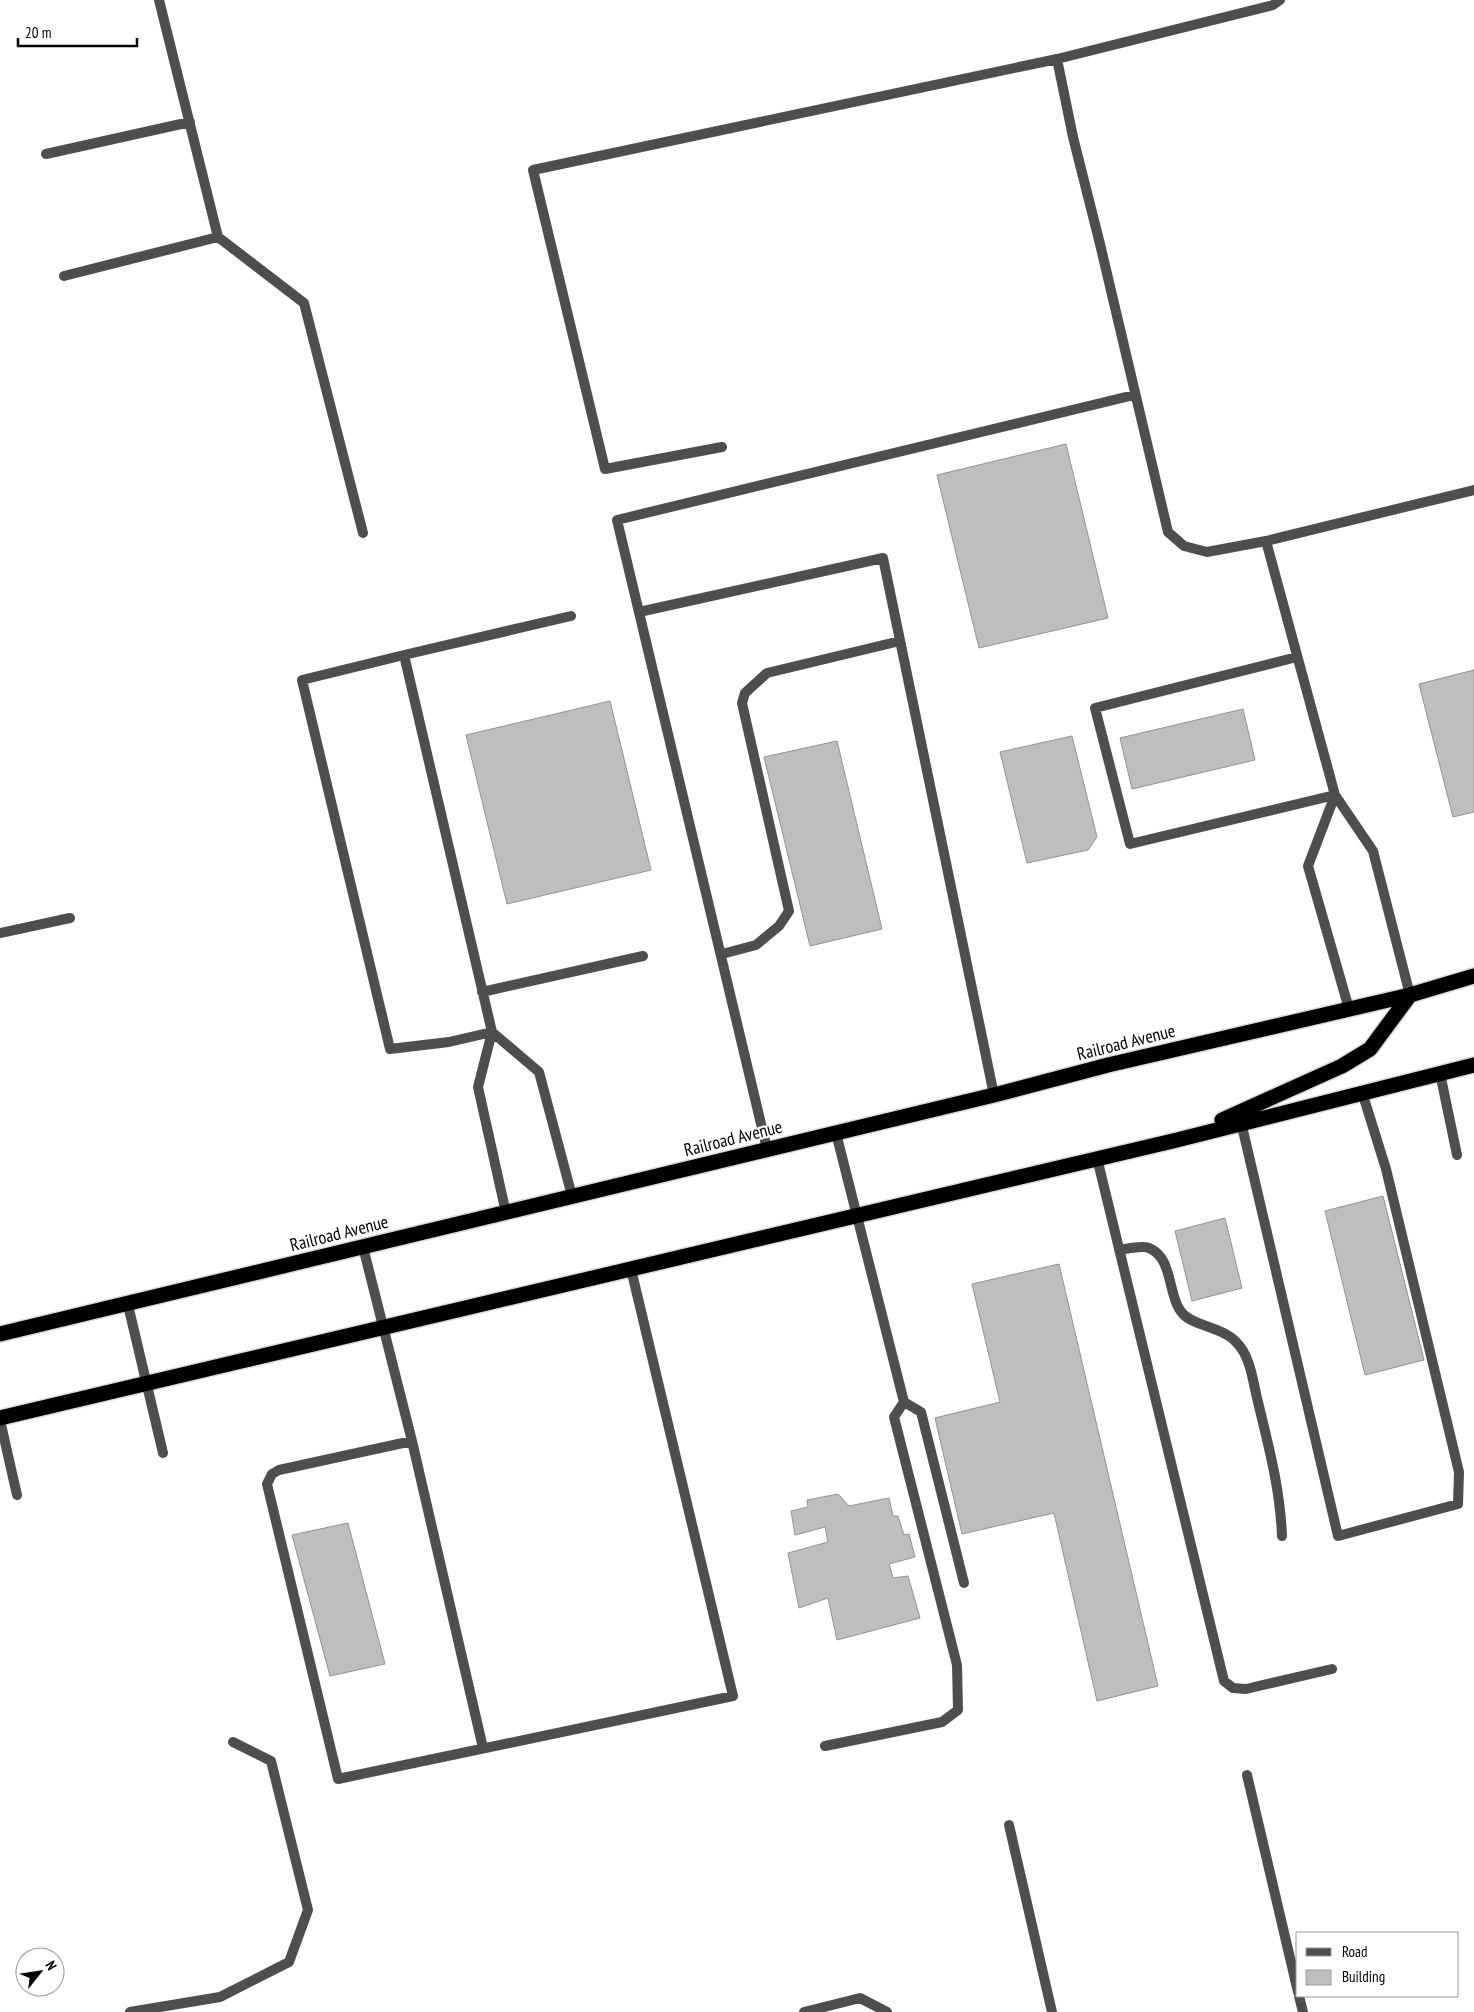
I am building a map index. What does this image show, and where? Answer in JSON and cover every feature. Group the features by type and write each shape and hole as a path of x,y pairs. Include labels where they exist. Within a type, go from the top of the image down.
{"highway":[{"name":"Railroad Avenue","path":"0,1334 128,1305 994,1095 1108,1065 1410,995 1474,976"},
{"path":"1177,1140 1342,1066 1370,1049 1410,995"},
{"path":"0,1419 1177,1140 1241,1122 1474,1064"}],"street":[{"path":"159,0 218,237 304,303 363,533"},
{"path":"722,446 605,469 533,170 1057,59 1273,5 1280,0"},
{"path":"1057,59 1073,137 1168,532 1184,546 1207,552 1266,540 1474,490"},
{"path":"46,154 190,122"},
{"path":"64,276 218,237"},
{"path":"767,1149 617,520 1134,395"},
{"path":"1266,540 1335,795 1373,851 1410,995"},
{"path":"639,612 883,558 994,1095"},
{"path":"492,1032 449,1042 390,1049 302,680 571,616"},
{"path":"722,954 756,944 779,926 789,911 742,703 745,693 767,673 900,641"},
{"path":"404,655 492,1032 478,1087 506,1213"},
{"path":"1297,657 1095,708 1130,844 1335,795"},
{"path":"1335,795 1308,866 1349,1009"},
{"path":"0,933 70,918"},
{"path":"482,992 643,956"},
{"path":"492,1032 539,1072 572,1196"},
{"path":"1440,1073 1457,1155"},
{"path":"1241,1122 1338,1536 1458,1504 1458,1472 1386,1169 1362,1092"},
{"path":"836,1133 904,1402 921,1412 964,1583"},
{"path":"1097,1158 1224,1681 1233,1688 1246,1689 1332,1669"},
{"path":"363,1247 412,1441 483,1748"},
{"path":"1118,1250 1148,1248 1157,1254 1164,1264 1178,1306 1183,1314 1230,1337 1245,1353 1276,1476 1282,1536"},
{"path":"412,1441 279,1470 272,1474 268,1484 338,1778 733,1696 631,1269"},
{"path":"128,1305 163,1454"},
{"path":"825,1746 942,1722 958,1710 957,1665 894,1417 904,1402"},
{"path":"0,1419 17,1495"},
{"path":"130,2012 220,1997 289,1962 308,1910 271,1760 233,1742"},
{"path":"1247,1775 1296,1983"},
{"path":"1009,1825 1052,2012"},
{"path":"1299,1997 1302,2012"},
{"path":"804,2012 860,1998 887,2012"}],"building":[{"path":"1066,444 1108,618 979,648 937,475"},
{"path":"1474,670 1474,812 1453,817 1419,684"},
{"path":"610,701 651,870 507,904 466,735"},
{"path":"1243,709 1255,760 1132,789 1120,738"},
{"path":"1072,736 1097,837 1088,850 1027,863 1000,752"},
{"path":"837,741 882,929 810,946 764,757"},
{"path":"1383,1196 1424,1360 1365,1375 1325,1211"},
{"path":"1225,1218 1242,1288 1192,1301 1175,1231"},
{"path":"1059,1264 1158,1686 1097,1701 1054,1513 962,1534 935,1418 1000,1402 972,1284"},
{"path":"838,1494 849,1506 889,1498 893,1516 898,1516 904,1535 909,1534 915,1557 889,1564 893,1578 908,1576 920,1618 837,1640 828,1598 799,1608 788,1553 828,1542 825,1527 795,1535 791,1511 808,1507 807,1500"},
{"path":"348,1523 385,1664 330,1676 292,1535"}]}
